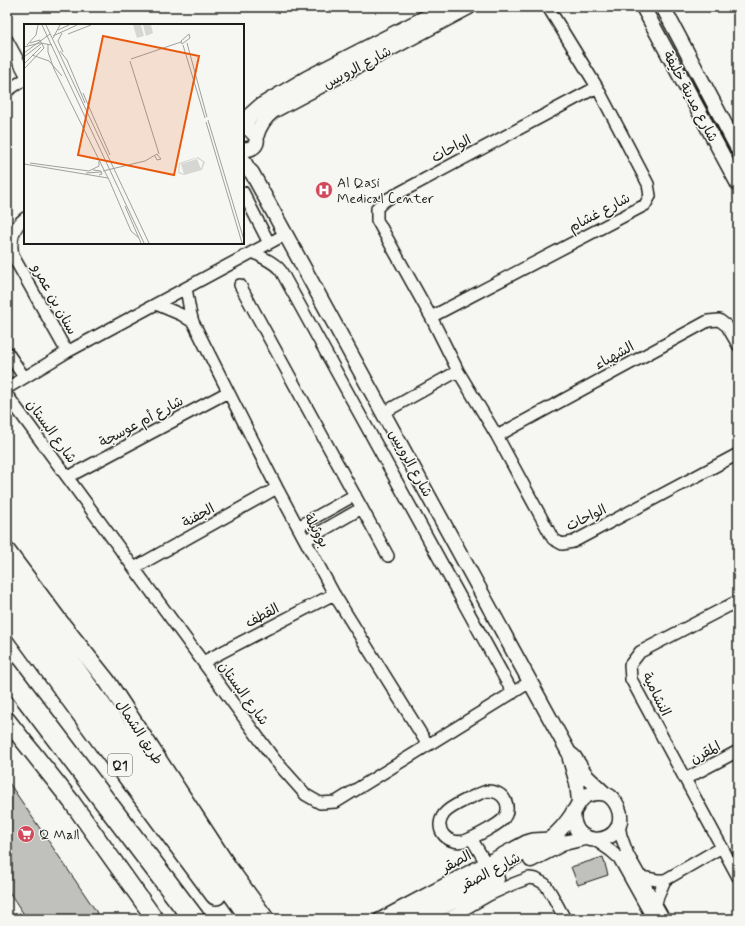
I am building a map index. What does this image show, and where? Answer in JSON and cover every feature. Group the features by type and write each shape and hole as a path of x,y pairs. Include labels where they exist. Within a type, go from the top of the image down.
{"highway":[{"path":"7,575 252,919"},
{"name":"Q1","path":"7,610 234,919"},
{"name":"Q1","path":"9,677 194,919"}],"main road":[{"name":"طريق الشمال","path":"7,551 107,682 229,868 266,919"},
{"path":"60,622 106,699 110,720"},
{"path":"7,720 71,801 155,919"}],"street":[{"name":"شارع الرويس","path":"244,127 251,114 260,106 307,78 446,7"},
{"name":"شارع الرويس","path":"469,7 273,111 261,124 248,149 245,164 252,173 286,234 569,753 577,783 576,807"},
{"name":"شارع غشام","path":"431,317 645,205 650,196 648,184 597,87 548,7"},
{"name":"شارع مدينة خليفة","path":"643,7 738,184"},
{"name":"شارع مدينة خليفة","path":"663,7 738,149"},
{"path":"7,40 24,71"},
{"path":"7,91 24,80"},
{"name":"الواحات","path":"597,87 384,201 377,208 377,220 431,317 458,371 497,436 553,539 562,544 573,542 738,454"},
{"path":"7,98 24,89"},
{"path":"244,129 252,131 248,149"},
{"path":"244,194 269,244"},
{"name":"سنان بن عمرو","path":"24,219 16,228 12,237 11,247 13,256 67,352"},
{"path":"7,388 67,352 286,234"},
{"path":"254,252 273,262 281,271 513,693"},
{"path":"240,285 388,556"},
{"name":"بووثيلة","path":"186,288 193,322 277,488 334,594 428,746"},
{"path":"156,304 182,315 193,322"},
{"name":"الشهباء","path":"497,436 708,321 719,320 727,326 738,345"},
{"path":"7,352 24,377"},
{"path":"383,413 458,371"},
{"name":"شارع أم عوسجة","path":"68,477 228,392"},
{"name":"شارع البستان","path":"7,395 274,759 306,796 320,803 336,802 530,682"},
{"name":"الجفنة","path":"134,568 277,488"},
{"path":"298,527 355,495"},
{"path":"306,540 362,508"},
{"name":"القطف","path":"203,662 334,594"},
{"name":"النشامية","path":"738,601 640,652 630,665 631,679 738,877"},
{"name":"المقرن","path":"685,779 738,751"},
{"name":"شارع الرويس","path":"569,753 574,757 587,777 605,794"},
{"path":"495,791 502,795 506,802 507,810 504,818 499,823 471,838 459,842 452,842 446,838 440,825 441,818 445,812 480,793 495,791"},
{"path":"653,919 619,858 611,851 578,831 574,822 576,807 586,796 594,793 605,794 612,798 618,806 620,815 619,825 626,850 664,919"},
{"name":"شارع الصقر","path":"398,919 504,864 550,838 558,832 576,807"},
{"path":"590,839 605,839 614,833 619,825"},
{"path":"471,838 486,863"},
{"name":"الصقر","path":"378,919 526,841 550,838"},
{"name":"شارع الصقر","path":"419,919 554,848 574,840 590,839"},
{"path":"641,877 665,880 722,847"},
{"path":"447,919 489,895 529,878 536,879 545,884 565,919"},
{"path":"656,904 665,880"}],"building":[{"name":"Q Mall","path":"7,780 96,911 98,919 27,919 7,889"},
{"path":"603,857 608,875 578,885 571,867"}],"place":[{"name":"Al Qasi Medical Center","path":"324,190"},
{"name":"Q Mall","path":"26,834"}]}
